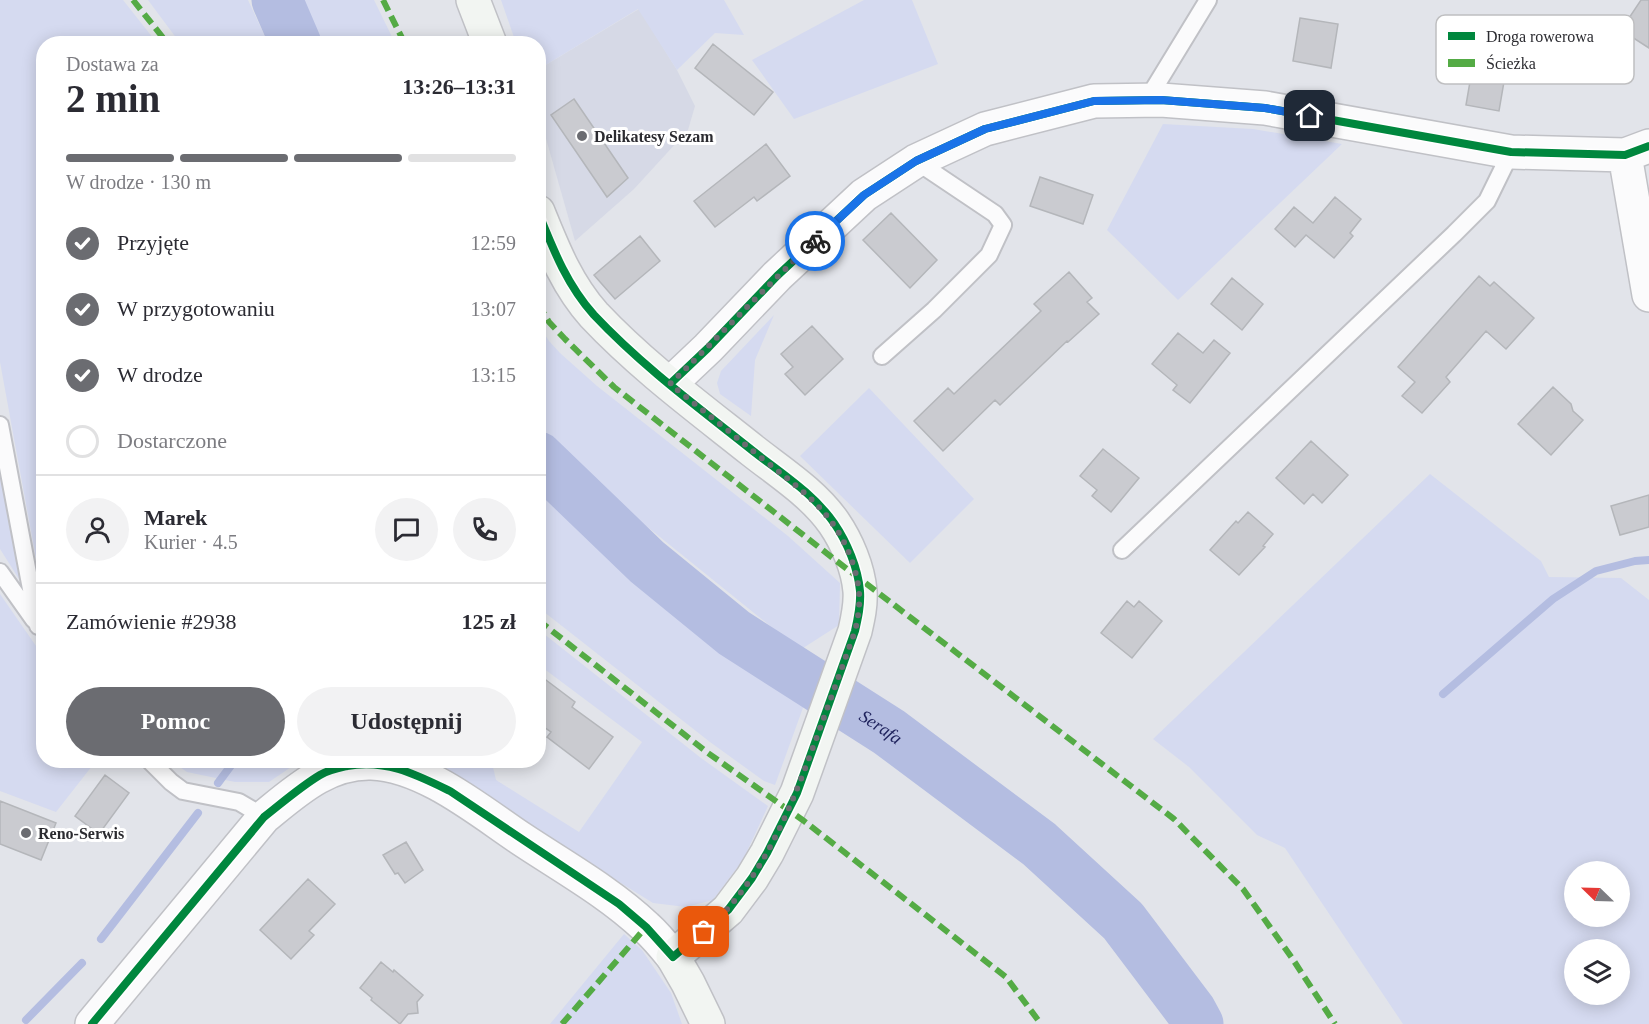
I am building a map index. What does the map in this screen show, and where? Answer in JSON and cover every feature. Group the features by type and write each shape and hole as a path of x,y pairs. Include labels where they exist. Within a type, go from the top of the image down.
{"street":[{"path":"473,0 487,36"},
{"path":"670,384 777,276 864,195 916,161 985,129 1094,101 1148,100 1265,108 1511,152 1637,150 1649,295"},
{"path":"546,231 562,270 593,314 670,384 813,500 835,524 850,554 860,591 860,612 855,631 797,793 767,853 738,897 716,922 674,957"},
{"path":"92,1024 264,818 322,774 339,768"},
{"path":"395,768 405,770 450,791 612,899 646,927 674,957 708,1024"}],"lane":[{"path":"1148,100 1208,0"},
{"path":"1122,550 1487,201 1511,152"},
{"path":"882,356 934,310 989,255 1003,225 995,214 916,161"},
{"path":"0,425 36,605"},
{"path":"0,572 36,623"},
{"path":"157,768 183,791 239,802 264,818"}],"shaded area":[{"path":"0,0 123,0 151,36 36,36 36,559 0,362"},
{"path":"148,0 248,0 265,36 175,36"},
{"path":"295,0 374,0 392,36 310,36"},
{"path":"501,0 724,0 744,35 715,33 677,70 638,9 546,65 546,36 514,36"},
{"path":"864,0 912,0 938,64 794,119 752,60"},
{"path":"639,9 677,70 695,106 688,130 634,189 575,241 546,139 546,65"},
{"path":"1163,124 1253,129 1342,144 1178,300 1107,230"},
{"path":"774,315 755,360 751,416 720,394 717,383 721,371"},
{"path":"546,336 560,353 597,386 788,536 840,583 839,625 800,650 577,470 546,432"},
{"path":"869,388 974,499 910,563 800,456"},
{"path":"0,452 26,590 0,549"},
{"path":"1430,474 1541,561 1549,577 1621,578 1649,600 1649,1024 1403,1024 1285,848 1257,835 1189,767 1153,739"},
{"path":"546,495 669,608 808,694 775,785 764,781 710,742 546,613"},
{"path":"0,594 36,646 36,768 91,768 56,812 0,791"},
{"path":"546,636 701,758 768,806 743,860 713,900 686,907 653,903 435,768 493,768 496,780 579,832 642,742 546,670"},
{"path":"181,768 290,768 269,782 235,782 187,772"},
{"path":"624,934 642,950 671,993 682,1024 550,1024"}],"building":[{"path":"1641,0 1649,0 1649,48 1634,38 1634,15 1631,15"},
{"path":"1300,18 1338,24 1331,68 1293,61"},
{"path":"713,44 773,92 754,115 695,68"},
{"path":"1470,84 1504,84 1499,111 1466,105"},
{"name":"Delikatesy Sezam","path":"574,99 628,178 607,197 551,115"},
{"path":"766,144 790,176 757,201 754,197 715,227 694,201"},
{"path":"1040,177 1093,195 1083,224 1030,206"},
{"path":"1335,197 1361,219 1350,233 1353,236 1334,258 1306,235 1295,247 1275,229 1294,207 1313,223"},
{"path":"891,213 937,260 910,288 863,240"},
{"path":"640,236 660,261 615,299 594,275"},
{"path":"1069,272 1092,298 1087,302 1099,314 1000,405 995,400 943,451 914,421 948,388 954,394 1041,311 1034,304"},
{"path":"1479,276 1490,286 1494,282 1534,318 1506,349 1486,331 1446,377 1450,382 1422,413 1402,396 1415,382 1398,367"},
{"path":"1232,278 1263,304 1242,330 1211,304"},
{"path":"812,326 843,359 805,395 785,374 793,367 781,354"},
{"path":"1178,333 1203,353 1214,340 1230,353 1190,403 1173,390 1177,385 1152,364"},
{"path":"1553,387 1571,404 1573,411 1583,420 1551,455 1518,424"},
{"path":"1311,441 1348,475 1322,503 1313,494 1304,504 1276,478"},
{"path":"1103,449 1139,478 1111,512 1092,496 1097,490 1080,476"},
{"path":"1649,495 1649,527 1620,535 1611,506"},
{"path":"1248,512 1273,534 1263,546 1265,547 1239,575 1210,550 1236,521 1238,523"},
{"path":"1127,601 1134,607 1139,601 1162,621 1132,658 1101,633"},
{"path":"546,680 575,702 572,707 613,737 589,769 547,737 551,732 546,729"},
{"path":"105,775 129,793 99,834 75,816"},
{"name":"Reno-Serwis","path":"0,801 56,823 41,860 0,844"},
{"path":"406,842 423,870 405,883 398,873 395,874 383,855"},
{"path":"308,879 335,904 309,931 314,935 291,959 260,930"},
{"path":"381,962 423,995 417,1002 418,1013 408,1014 400,1024 360,988"}],"waterway":[{"name":"Serafa","path":"277,0 293,36"},
{"name":"Serafa","path":"546,465 647,562 734,633 889,732 1039,844 1123,921 1191,1011 1198,1024"},
{"path":"1443,694 1553,599 1596,571 1635,561 1649,560"},
{"path":"218,783 229,768"},
{"path":"101,939 198,813"},
{"path":"26,1020 82,963"}],"marked path":[{"path":"133,0 162,36"},
{"path":"383,0 401,36"},
{"path":"546,317 614,387 834,559 1174,819 1243,889 1335,1024"},
{"path":"546,626 708,753 804,821 1006,977 1041,1024"},
{"path":"562,1024 646,927"}],"cycle path":[{"path":"670,384 777,276 864,195 916,161 985,129 1094,101 1161,100 1265,108 1511,152 1625,155 1649,146"},
{"path":"394,768 450,791 619,904 646,927 673,957 728,910 767,853 797,793 855,631 859,611 859,582 839,530 826,512 796,484 692,403 612,334 584,303 568,279 546,231"},
{"path":"92,1024 264,817 323,773 337,768"}],"way so far":[{"path":"704,932 728,910 752,878 797,793 855,631 860,612 860,591 844,539 825,511 788,478 670,384 815,241"}],"place":[{"name":"Delikatesy Sezam","path":"582,136"},
{"name":"Reno-Serwis","path":"26,833"}],"route":[{"path":"815,241 864,195 916,161 985,129 1094,101 1161,100 1265,108 1310,116"}]}
